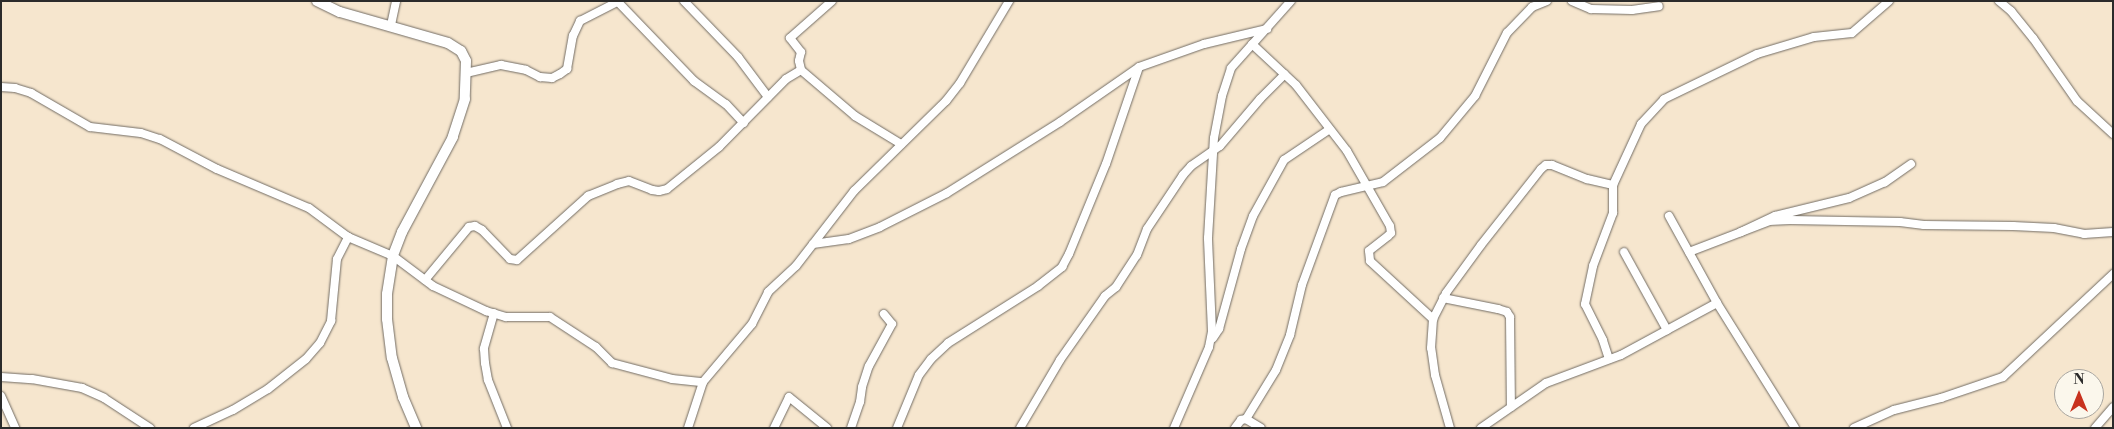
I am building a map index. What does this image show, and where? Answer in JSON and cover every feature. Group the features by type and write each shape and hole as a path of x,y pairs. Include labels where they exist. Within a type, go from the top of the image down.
{"main road":[{"path":"317,1 340,12 391,25 448,43 461,51 466,61 465,99 453,137 410,214 393,256 387,294 390,348 403,397 416,428"}],"street":[{"path":"391,25 396,1"},
{"path":"684,1 738,57 768,97"},
{"path":"832,1 790,38 800,52 799,62 801,70 855,116 901,144"},
{"path":"688,428 703,382 752,324 768,292 796,266 854,190 946,101 960,83 1003,12 1007,1"},
{"path":"1210,343 1212,322 1208,238 1213,151 1222,96 1231,68 1291,1"},
{"path":"1236,428 1241,420 1246,419 1276,370 1290,335 1302,285 1335,196 1341,192 1383,182 1440,138 1475,96 1508,32 1532,7 1548,1"},
{"path":"1572,1 1591,9 1632,10 1659,6"},
{"path":"1609,359 1603,340 1585,304 1594,266 1613,213 1613,185 1641,124 1664,99 1757,54 1814,37 1852,32 1889,1"},
{"path":"1999,1 2011,11 2033,38 2076,101 2113,134"},
{"path":"466,73 501,65 526,70 540,77 552,78 566,69 573,36 580,21 619,2 694,81 726,104 744,123"},
{"path":"813,244 849,239 880,228 947,193 1060,122 1139,67 1204,44 1267,29"},
{"path":"1252,44 1285,74 1347,151 1390,226 1391,233 1369,251 1368,256 1433,319"},
{"path":"897,428 919,375 931,358 948,343 1038,286 1062,267 1106,164 1139,67"},
{"path":"425,280 469,228 474,226 482,230 510,259 517,260 588,196 616,184 629,181 652,190 667,189 719,147 786,79 801,70"},
{"path":"1020,428 1060,360 1105,296 1116,287 1137,254 1148,229 1183,175 1191,166 1213,151 1230,135 1260,99 1285,74"},
{"path":"1,87 15,88 31,93 90,127 141,133 160,139 218,169 309,208 348,237 393,256 425,280 448,294 494,313 520,318 550,317 596,347 612,363 672,379 703,382"},
{"path":"1174,428 1210,343 1219,329 1241,249 1253,216 1284,160 1330,129"},
{"path":"1741,232 1775,216 1849,198 1885,182 1911,164"},
{"path":"1450,428 1435,374 1431,348 1433,319 1443,298 1527,184 1546,165 1552,165 1578,176 1613,185"},
{"path":"1669,216 1718,303 1795,428"},
{"path":"1689,252 1769,221 1790,220 2013,226 2054,228 2084,234 2113,232"},
{"path":"194,428 233,410 268,389 306,358 320,343 331,321 337,260 348,237"},
{"path":"1624,252 1666,330"},
{"path":"1854,428 1894,410 1941,398 2003,377 2113,274"},
{"path":"1443,298 1507,312 1510,317 1511,408"},
{"path":"1481,428 1546,383 1621,355 1718,303"},
{"path":"494,313 484,348 484,363 488,380 507,428"},
{"path":"851,428 869,366 892,324 884,314"},
{"path":"1,377 32,379 82,388 104,398 150,428"},
{"path":"1,396 15,428"},
{"path":"774,428 789,397 827,428"},
{"path":"2095,428 2113,407"},
{"path":"1246,419 1261,428"}]}
